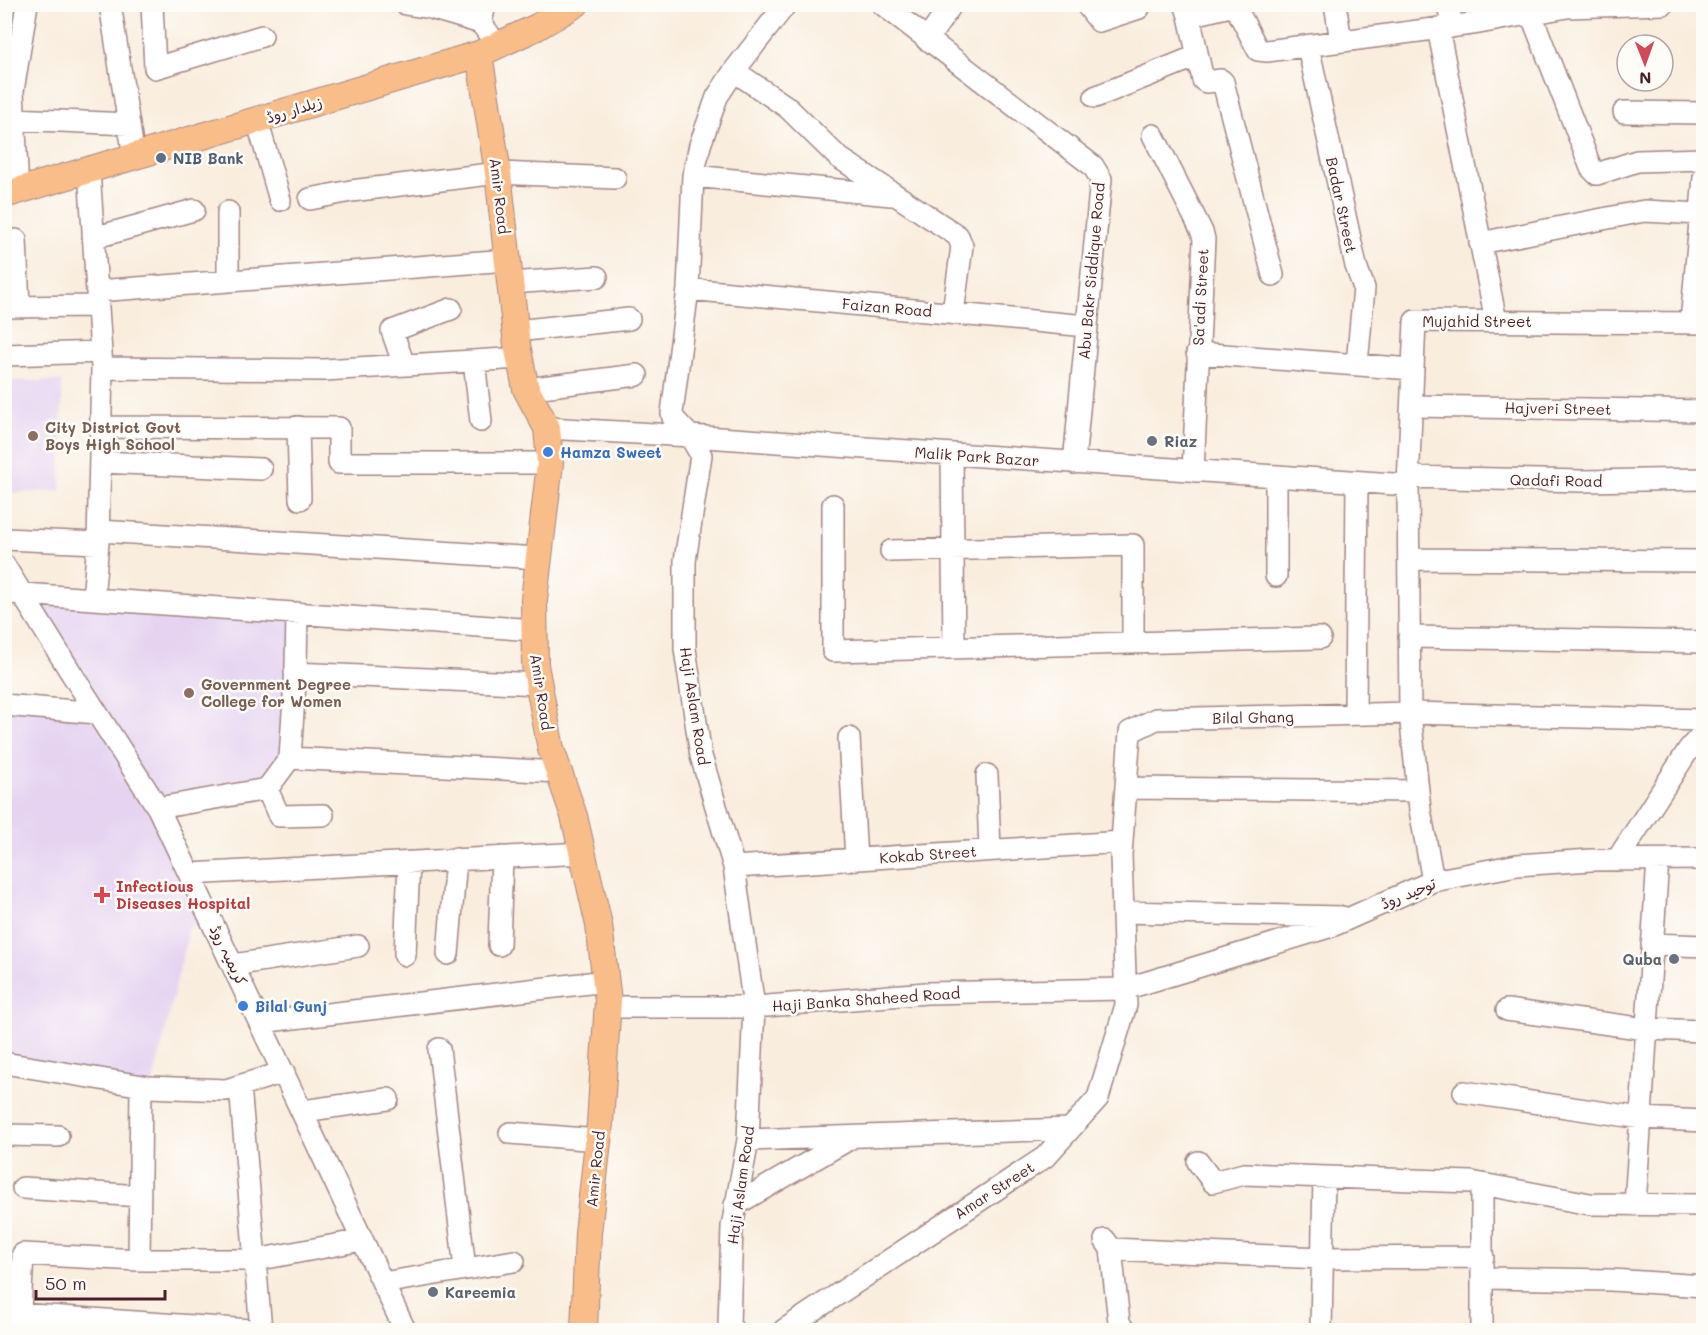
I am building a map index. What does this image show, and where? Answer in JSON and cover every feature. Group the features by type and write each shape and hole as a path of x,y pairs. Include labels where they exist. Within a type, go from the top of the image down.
{"main road":[{"name":"زیلدار روڈ","path":"11,193 487,49 537,27 576,4"},
{"name":"Amir Road","path":"487,49 498,173 520,358 526,388 547,428 550,464 534,600 535,665 551,749 574,816 599,925 608,1007 588,1233 584,1330"}],"street":[{"path":"11,193 13,91 27,4"},
{"path":"110,4 134,157"},
{"path":"152,4 155,68 262,36"},
{"name":"Haji Aslam Road","path":"733,1330 729,1324 732,1227 748,1140 754,1007 734,867 701,756 685,649 686,561 701,455 690,436 676,423 672,413 688,289 693,176 700,145 717,97 734,71 786,4"},
{"name":"Abu Bakr Siddique Road","path":"882,4 1093,166 1101,179 1074,463"},
{"path":"927,39 952,4"},
{"path":"1086,4 1099,21 1139,8"},
{"path":"1335,4 1341,41"},
{"path":"1448,4 1445,28 1480,243 1496,321"},
{"path":"1274,275 1223,82 1203,80 1187,10 1234,5 1258,50 1267,51 1445,28 1531,9 1663,4"},
{"path":"420,5 483,14 487,49"},
{"path":"1531,9 1591,168 1597,174 1637,161 1704,159"},
{"name":"Badar Street","path":"1308,46 1356,266 1364,288 1357,364"},
{"path":"1095,97 1197,56"},
{"path":"734,71 787,107 838,157 958,236 961,241 953,314"},
{"path":"1624,112 1704,113"},
{"path":"14,119 129,124"},
{"path":"257,120 280,200"},
{"name":"Sa'adi Street","path":"1153,135 1204,239 1193,471"},
{"path":"89,170 101,360 99,537 93,599"},
{"path":"310,199 351,191 498,173 615,178"},
{"path":"693,176 895,195"},
{"path":"1697,323 1700,214 1704,177"},
{"path":"93,238 194,210"},
{"path":"1480,243 1644,211 1700,214"},
{"path":"228,212 228,281"},
{"path":"16,240 12,306 97,298 228,281 509,271 597,278"},
{"name":"Faizan Road","path":"688,289 1087,326"},
{"path":"404,365 392,331 451,309"},
{"path":"516,331 629,319"},
{"name":"Mujahid Street","path":"1408,481 1415,321 1697,323"},
{"path":"1197,353 1413,369"},
{"path":"4,355 324,370 520,358"},
{"path":"474,361 481,421"},
{"path":"526,388 637,375"},
{"name":"Hajveri Street","path":"1412,406 1704,411"},
{"path":"101,427 339,428 339,464 550,464"},
{"path":"298,427 300,499"},
{"name":"Malik Park Bazar","path":"547,428 1357,482 1408,481"},
{"path":"952,454 954,648"},
{"path":"100,462 261,469"},
{"path":"1276,476 1276,576"},
{"name":"Qadafi Road","path":"1408,481 1704,480"},
{"path":"1408,481 1410,713 1418,791 1433,880"},
{"path":"1355,714 1357,482"},
{"path":"833,505 833,651 1320,638"},
{"path":"4,538 99,537 539,558"},
{"path":"891,550 1133,545 1133,642"},
{"path":"1409,559 1704,561"},
{"name":"کریمیہ روڈ","path":"4,565 13,593 97,713 158,808 405,1330"},
{"path":"13,593 534,630"},
{"path":"158,808 267,789 290,758 297,613"},
{"path":"1409,637 1704,642"},
{"path":"295,673 539,684"},
{"path":"4,705 97,713"},
{"name":"Bilal Ghang","path":"1125,989 1122,842 1130,732 1156,719 1410,713 1704,720"},
{"path":"1617,860 1689,749 1704,732"},
{"path":"849,738 856,859"},
{"path":"290,758 559,772"},
{"path":"987,775 990,850"},
{"path":"1126,788 1418,791"},
{"path":"267,789 279,816 323,816"},
{"name":"Kokab Street","path":"734,867 1122,842"},
{"path":"189,874 583,853"},
{"path":"499,945 502,857"},
{"path":"448,954 456,859"},
{"name":"توحید روڈ","path":"1125,989 1322,929 1433,880 1517,865 1591,860 1704,859"},
{"path":"1635,1205 1658,860"},
{"path":"405,955 409,862"},
{"path":"1123,912 1352,917"},
{"path":"1652,944 1704,946"},
{"path":"233,965 358,946"},
{"path":"261,1022 606,981"},
{"name":"Haji Banka Shaheed Road","path":"608,1007 754,1007 927,993 1125,989"},
{"name":"Amar Street","path":"784,1330 1045,1157 1098,1098 1126,1005 1125,989"},
{"path":"1507,1010 1646,1029 1704,1031"},
{"path":"439,1049 465,1269"},
{"path":"4,1063 141,1086 225,1090 284,1072"},
{"path":"139,1260 141,1086"},
{"path":"240,1086 261,1330"},
{"path":"1464,1092 1641,1118 1704,1121"},
{"path":"303,1111 388,1099"},
{"path":"748,1140 1070,1129"},
{"path":"510,1133 598,1140"},
{"path":"4,1135 58,1136"},
{"path":"735,1205 854,1136"},
{"path":"1198,1162 1213,1182 1244,1174 1470,1182 1590,1204 1704,1205"},
{"path":"1321,1330 1324,1177"},
{"path":"1482,1184 1482,1330"},
{"path":"23,1188 140,1196"},
{"path":"251,1330 80,1324 15,1319 23,1254 139,1260 256,1260 362,1240"},
{"path":"1124,1330 1119,1322 1108,1245 1322,1258 1483,1257"},
{"path":"383,1283 514,1261"},
{"path":"1483,1278 1611,1280 1704,1286"}],"shaded area":[{"name":"City District Govt Boys High School","path":"5,381 62,381 61,491 5,493"},
{"path":"21,593 297,613 290,758 267,789 158,808 210,916 189,929 152,1087 5,1063 4,703 96,713"}],"place":[{"name":"NIB Bank","path":"161,158"},
{"name":"City District Govt Boys High School","path":"33,436"},
{"name":"Riaz","path":"1152,441"},
{"name":"Hamza Sweet","path":"548,452"},
{"name":"Government Degree College for Women","path":"189,693"},
{"name":"Infectious Diseases Hospital","path":"102,895"},
{"name":"Quba","path":"1674,959"},
{"name":"Bilal Gunj","path":"243,1006"},
{"name":"Kareemia","path":"433,1292"}]}
